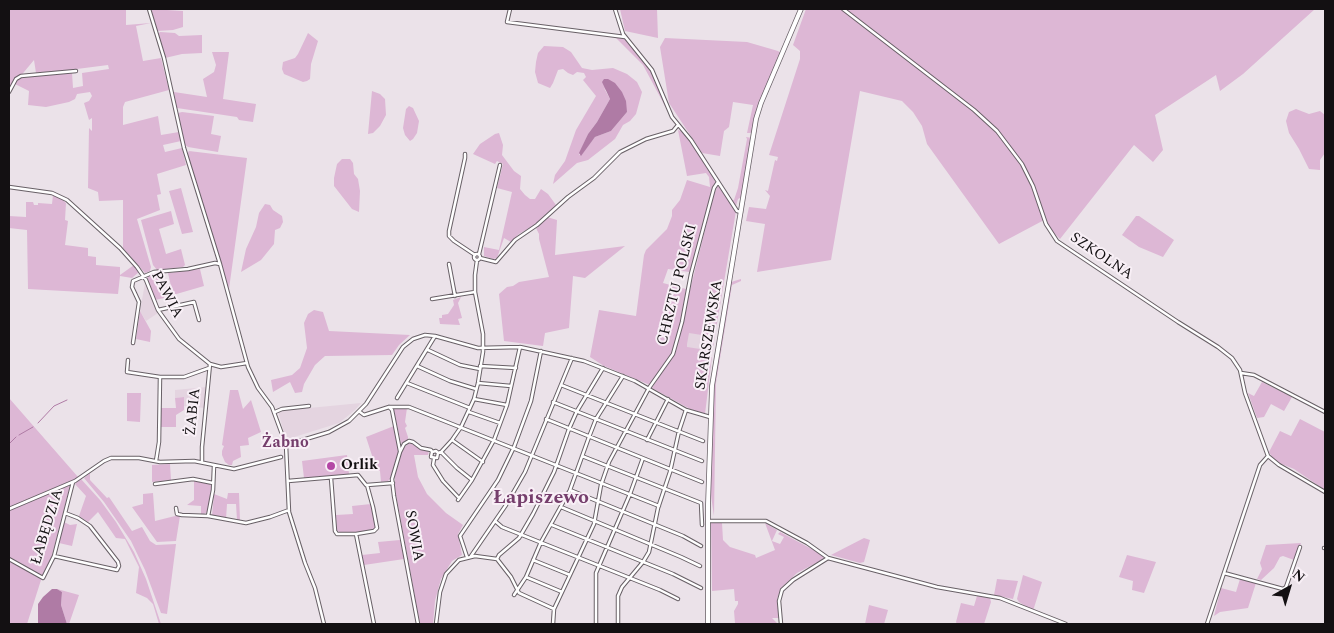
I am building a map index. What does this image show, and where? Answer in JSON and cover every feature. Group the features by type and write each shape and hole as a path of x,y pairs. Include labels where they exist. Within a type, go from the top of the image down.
{"main road":[{"name":"SKARSZEWSKA","path":"708,624 708,521 712,386 758,111 801,9"}],"street":[{"path":"149,9 164,58 184,148 220,264 247,363 254,383 275,412 286,445 289,510 305,563 315,588 324,624"},
{"path":"510,9 507,22 625,37"},
{"path":"615,9 625,37 652,70 672,116 691,140 737,211 741,212"},
{"name":"SZKOLNA","path":"843,9 974,110 998,131 1025,169 1046,224 1057,241 1218,347 1235,362 1241,373 1268,456"},
{"path":"9,92 16,79 21,76 76,71"},
{"path":"465,154 466,158 449,236 478,257 496,262 515,240 537,225 568,197 594,178 620,152 646,139 673,131 678,125"},
{"path":"434,459 438,457 439,452 452,440 460,427 474,398 478,383 483,348 483,328 475,292 475,275 500,165"},
{"name":"CHRZTU POLSKI","path":"554,609 594,521 602,482 616,447 649,388 673,354 682,322 691,274 714,188 718,182"},
{"name":"PAWIA","path":"9,187 42,190 62,197 120,248 144,276 158,310 179,339 210,364"},
{"path":"133,343 139,302 132,284 135,280 154,272 188,269 209,264 214,262 217,256"},
{"path":"209,264 220,264"},
{"path":"450,264 455,296"},
{"path":"432,299 475,292"},
{"path":"158,310 194,302 199,320"},
{"path":"286,445 335,430 360,412 406,344 421,336 436,336 471,347 520,347 572,358 623,376 649,388 686,410 710,417"},
{"path":"397,398 436,336"},
{"path":"432,452 433,465 442,481 458,499 483,462 494,440 507,405 520,347"},
{"path":"427,349 460,365 480,368 516,368"},
{"path":"467,557 460,536 498,480 514,447 532,401 541,351"},
{"path":"471,556 516,488 533,455 552,402 572,358"},
{"path":"128,360 127,372 160,377 186,376 210,368"},
{"path":"210,364 222,366 247,363"},
{"name":"ŻABIA","path":"202,462 210,364"},
{"path":"417,366 450,381 476,389"},
{"path":"497,559 498,555 514,543 521,534 549,483 569,428 603,368"},
{"path":"1241,373 1254,375 1325,412"},
{"path":"514,595 526,577 541,542 570,490 596,419 623,376"},
{"path":"156,461 159,442 160,377"},
{"path":"407,383 500,424"},
{"path":"478,383 512,386"},
{"path":"561,385 703,441"},
{"path":"474,398 507,405"},
{"path":"647,440 668,399"},
{"path":"552,402 702,461"},
{"path":"275,412 309,406"},
{"path":"360,412 364,414 389,407 409,407 659,506"},
{"name":"SOWIA","path":"389,407 392,410 400,452 394,470 393,483 418,624"},
{"path":"618,624 618,596 643,562 651,544 659,506 671,469 679,431 686,410"},
{"path":"546,419 702,482"},
{"path":"452,440 483,462"},
{"path":"400,452 404,444 409,441 421,448 431,450 432,452 439,452 472,480"},
{"path":"9,509 73,482 111,458 139,458 156,461 190,460 234,469 281,457 282,454 285,454"},
{"path":"582,456 665,487 701,503 702,525"},
{"path":"1207,624 1260,465 1268,456 1279,465 1325,492"},
{"path":"281,457 282,460 286,460"},
{"path":"596,624 595,576 623,512 643,458"},
{"path":"208,516 214,466"},
{"path":"288,482 358,475 367,486 377,526 374,531 356,534 337,534 335,531 331,478"},
{"path":"154,484 193,479 213,483"},
{"name":"ŁABĘDZIA","path":"9,559 43,578 54,556 73,482"},
{"path":"367,486 393,483"},
{"path":"570,490 701,546"},
{"path":"561,507 700,566"},
{"path":"176,508 177,514 208,516 246,523 289,510"},
{"path":"54,556 116,570 119,566 118,562 90,526 78,518 65,513"},
{"path":"708,521 766,521 828,558 937,587 1000,598 1066,624"},
{"path":"495,522 678,599"},
{"path":"552,524 701,588"},
{"path":"356,534 374,624"},
{"path":"1224,573 1283,589 1286,587 1300,547"},
{"path":"436,624 440,592 446,574 455,563 471,556 497,559 511,577 522,596 554,609 553,624"},
{"path":"781,624 778,602 782,590 793,580 828,558"},
{"path":"533,560 570,575"},
{"path":"526,577 562,592"}],"shaded area":[{"path":"9,9 126,9 126,25 151,23 136,26 143,61 161,58 169,90 125,102 123,107 123,125 158,116 161,135 179,132 181,141 163,145 165,152 182,148 186,165 157,174 161,194 157,195 160,210 137,219 151,267 150,271 145,273 123,248 123,200 99,201 98,192 88,188 89,128 92,131 92,118 89,120 84,103 89,101 92,96 90,92 77,94 75,99 69,102 46,107 28,105 29,91 15,84 9,91","holes":["34,60 36,73 108,65 109,69 82,73 83,86 73,88 72,73 19,78"]},
{"path":"151,9 183,11 183,27 157,31"},
{"path":"620,9 657,9 658,38 625,31"},
{"path":"806,9 1315,9 1243,74 1220,91 1216,75 1155,115 1163,150 1153,162 1134,145 1060,239 1051,230 1046,219 999,244 927,144 922,126 913,112 902,101 860,91 831,260 757,272 765,224 746,221 749,207 766,209 770,196 765,190 768,191 775,160 777,161 778,157 769,155 800,59 800,51 793,45"},
{"path":"160,32 175,33 179,36 202,35 202,53 182,54 165,58 158,34"},
{"path":"308,33 318,41 311,64 310,79 303,82 284,74 282,69 283,62 295,58 298,54"},
{"path":"615,37 625,39 650,68 657,80 666,108 643,65"},
{"path":"665,38 747,42 781,53 760,102 752,133 747,133 753,105 733,102 729,127 724,131 720,156 702,153 669,103 660,47"},
{"path":"544,46 563,47 571,52 582,68 592,70 613,68 627,74 637,82 642,92 636,114 623,125 615,139 588,160 577,163 553,184 555,175 565,161 576,130 596,96 583,80 586,77 584,73 577,72 573,75 563,69 558,70 550,88 538,83 535,72 538,53","holes":["604,88 627,112 611,131 595,137 579,155 588,134 610,99"]},
{"path":"212,52 229,52 223,99 256,104 253,122 239,120 237,117 177,108 174,92 207,97 203,79 214,72 216,65"},
{"path":"604,79 615,83 622,92 626,101 627,112 611,131 595,137 581,156 579,153 588,134 610,99 602,82"},
{"path":"372,91 380,94 385,99 386,115 380,126 373,133 368,134"},
{"path":"409,106 413,108 419,121 417,133 410,141 405,135 403,128 406,109"},
{"path":"1296,109 1309,114 1320,111 1325,115 1325,153 1320,160 1320,170 1309,169 1289,133 1286,121 1289,112"},
{"path":"178,113 214,116 211,134 221,136 218,152 185,145"},
{"path":"678,130 683,132 696,149 716,183 692,269 689,272 668,269 663,283 686,289 680,325 672,353 650,385 604,366 590,357 599,310 636,316 644,255 646,250 667,229 672,216 672,210 680,200 687,180 710,187 709,177 706,173 687,176"},
{"path":"499,133 503,145 502,155 514,171 521,176 520,189 530,199 535,199 541,189 548,194 556,205 536,224 519,234 511,242 504,238 497,258 493,259 484,256 484,247 499,250 512,192 497,188 503,164 497,161 495,164 473,154 480,144"},
{"path":"746,137 752,138 742,197 738,199 736,206 732,200 734,200 738,188"},
{"path":"189,151 247,158 229,289 187,154"},
{"path":"342,159 350,159 353,163 354,174 358,179 360,191 359,212 352,209 334,186 337,164"},
{"path":"718,185 736,211 712,353 703,351 704,349 709,350 708,336 689,333 687,344 687,347 700,349 697,354 712,357 705,414 690,409 652,388 674,354 714,194"},
{"path":"181,188 193,232 182,234 169,191"},
{"path":"53,195 59,196 66,203 65,220 68,221 65,245 88,248 88,256 96,257 96,265 120,267 120,275 134,265 139,272 132,278 120,276 118,294 28,289 27,230 9,228 9,216 26,217 26,202 33,202 34,205 38,205 38,203 52,204"},
{"path":"265,204 270,205 273,210 282,216 283,222 280,228 275,230 274,244 261,260 241,272 246,249 256,227 259,213"},
{"path":"171,211 174,224 159,229 166,254 181,249 185,265 183,267 157,270 153,265 141,220"},
{"path":"1136,216 1139,216 1174,240 1163,257 1139,247 1122,235"},
{"path":"547,217 557,220 555,255 625,246 585,278 573,276 569,328 545,333 543,346 504,341 499,294 507,287 519,282 549,277 536,228"},
{"path":"200,269 204,286 173,295 168,273"},
{"path":"159,274 164,298 155,300 147,280 148,276"},
{"path":"741,279 741,281 732,285 716,383 714,516 710,472 715,375 731,282"},
{"path":"145,283 158,313 146,321 140,311"},
{"path":"461,297 458,303 462,318 458,319 460,325 440,324 439,318 442,318 442,315 448,314 454,305 453,300"},
{"path":"314,310 323,312 329,331 410,335 392,355 325,356 315,365 304,384 302,392 295,393 290,382 273,392 271,380 292,375 300,368 307,348 304,323 308,314"},
{"path":"140,311 151,331 150,342 136,339"},
{"path":"682,330 715,335 713,350 710,352 682,348"},
{"path":"1262,382 1292,397 1284,411 1271,404 1264,417 1257,418 1248,393 1254,396"},
{"path":"207,387 205,408 184,406 184,397 175,398 175,390"},
{"path":"230,390 238,390 243,409 251,400 261,432 248,438 249,445 240,446 241,457 233,461 232,465 225,462 222,455"},
{"path":"127,393 141,393 140,422 127,421"},
{"path":"184,397 184,410 176,415 176,427 160,427 160,408 176,408 175,398"},
{"path":"9,398 78,477 70,486 51,559 41,580 27,624 9,624"},
{"path":"361,403 339,423 288,439 284,433 278,411"},
{"path":"393,407 407,408 405,422 407,426 405,428 408,440 402,444 401,443"},
{"path":"1300,419 1325,432 1325,490 1294,469 1279,463 1269,452 1280,431 1291,436"},
{"path":"394,426 398,453 390,479 381,482 380,471 377,471 366,437"},
{"path":"410,443 429,451 428,455 414,455 418,477 427,494 446,513 463,525 458,534 462,555 452,561 441,579 435,601 433,624 420,624 395,489 395,474 399,457 403,448"},
{"path":"347,455 349,474 304,478 302,461"},
{"path":"170,464 171,480 152,482 152,465"},
{"path":"90,473 90,480 107,498 109,497 132,531 142,527 150,541 156,545 176,544 167,614 161,613 145,570 131,541 104,502 84,478"},
{"path":"81,479 116,522 134,552 146,579 161,624 159,624 153,604 147,598 136,593 139,567 125,539 116,538 98,512 88,522 79,516 86,496 75,484"},
{"path":"194,481 209,483 212,487 208,510 201,515 201,506 187,505 194,500"},
{"path":"153,493 155,521 180,516 176,541 157,542 132,507 143,504 143,494"},
{"path":"228,493 239,493 240,521 237,520 236,504 227,504 226,519 212,516 214,494 227,499"},
{"path":"371,504 374,529 355,533 340,533 337,530 336,515 353,514 352,506"},
{"path":"64,522 70,525 77,524 72,546 59,543"},
{"path":"711,523 722,523 723,540 730,547 755,555 756,558 775,550 765,523 777,530 772,541 780,544 784,537 778,534 780,532 824,557 822,560 797,573 781,588 777,599 779,618 772,618 778,624 713,624 735,623 734,611 738,601 735,601 734,589 712,591"},
{"path":"864,538 870,540 864,562 860,563 831,555"},
{"path":"400,540 404,559 364,565 362,555 380,553 378,542"},
{"path":"1301,543 1294,560 1283,556 1280,557 1274,568 1261,580 1257,579 1262,569 1260,563 1266,545"},
{"path":"1127,555 1156,562 1144,593 1132,590 1133,581 1119,577"},
{"path":"1023,575 1042,582 1033,611 1017,599"},
{"path":"997,579 1018,581 1013,599 994,595"},
{"path":"1240,579 1256,583 1248,608 1220,612 1214,616 1221,588 1236,592"},
{"path":"52,589 62,592 61,605 67,624 38,624 38,604"},
{"path":"57,589 79,595 69,624 67,624 61,605 62,592"},
{"path":"977,596 990,598 991,602 984,624 957,624 961,603 974,606"},
{"path":"869,605 888,610 884,624 865,624"}],"waterway":[{"path":"38,423 54,406 67,400"},
{"path":"19,435 33,427"},
{"path":"9,444 16,437"}],"place":[{"name":"Orlik","path":"331,466"}],"district":[{"name":"Żabno","path":"285,444"},
{"name":"Łapiszewo","path":"541,499"}]}
